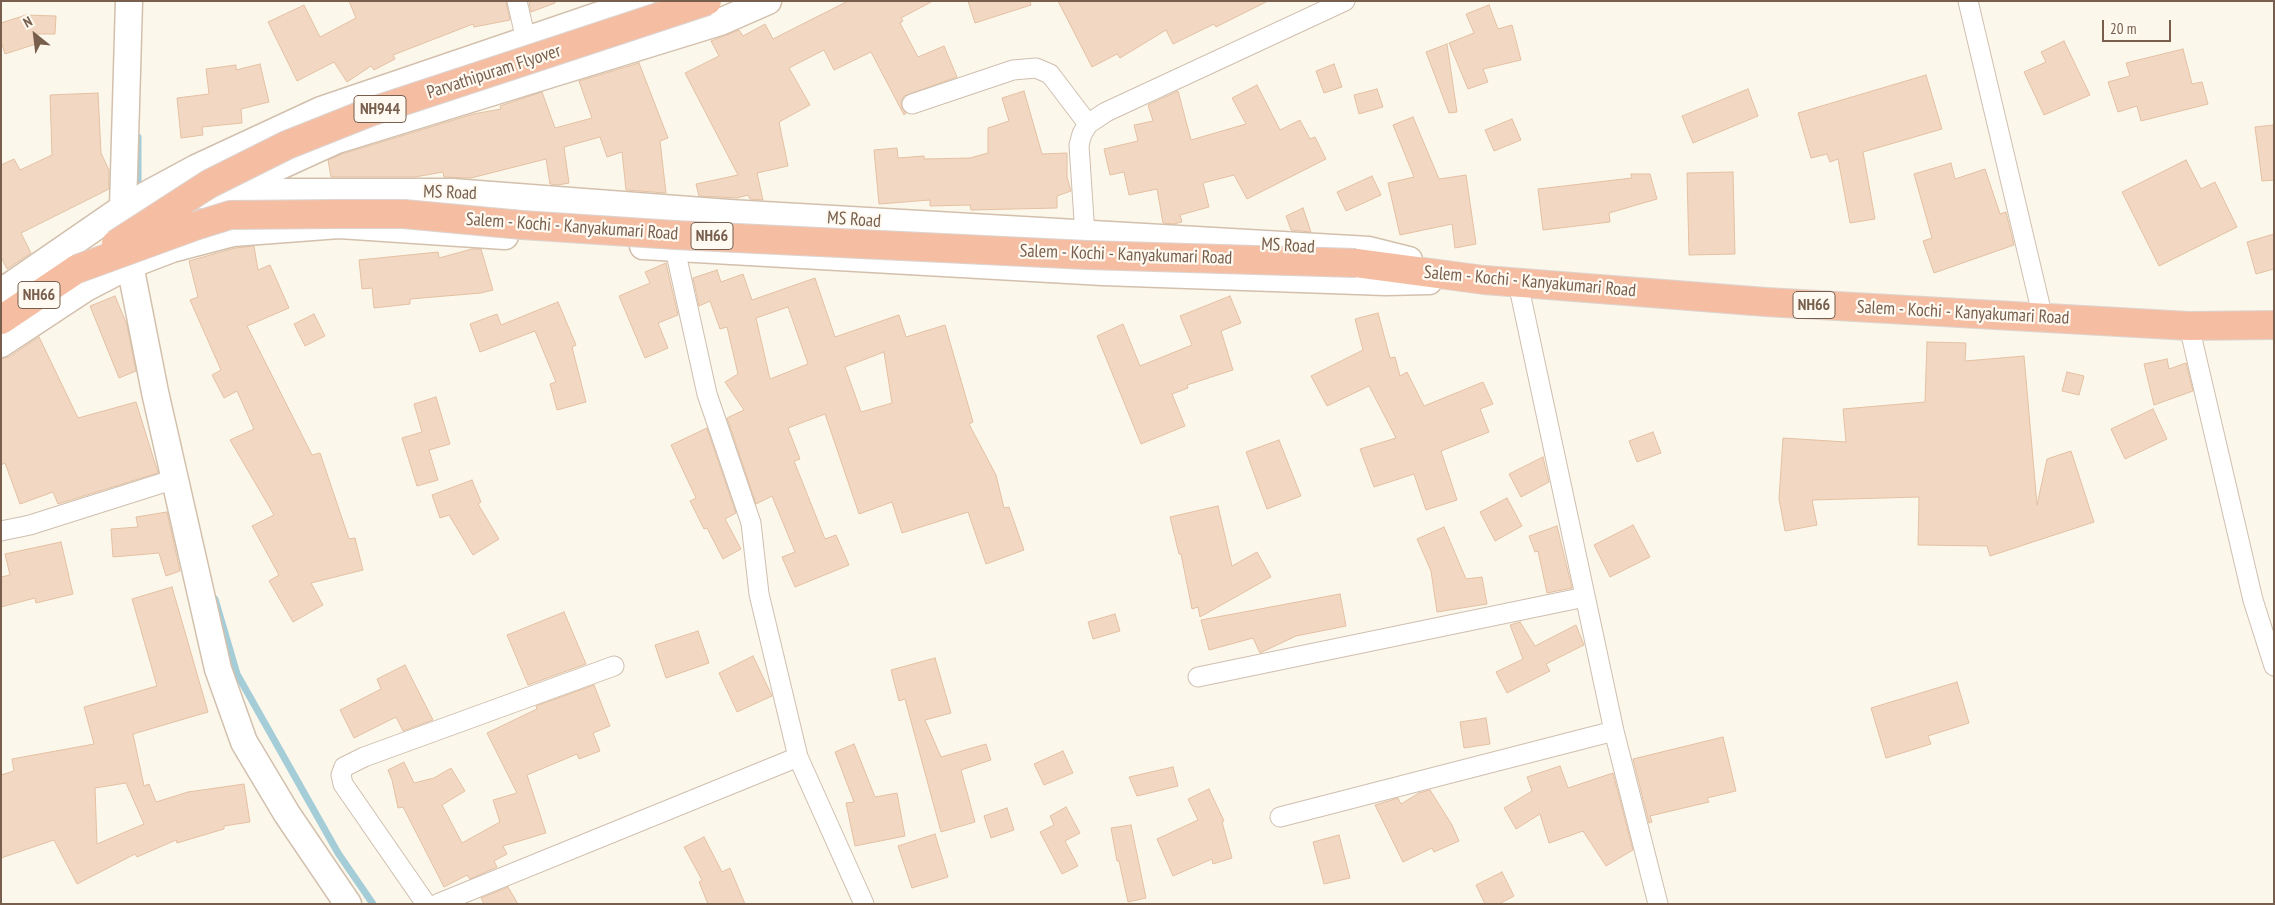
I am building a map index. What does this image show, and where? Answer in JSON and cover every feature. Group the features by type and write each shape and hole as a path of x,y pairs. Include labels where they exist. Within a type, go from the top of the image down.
{"highway":[{"name":"Parvathipuram Flyover","path":"77,269 209,184 287,145 370,112 707,1"},
{"name":"Salem - Kochi - Kanyakumari Road","path":"1,320 77,269 230,215 404,214 522,225 675,235 1087,255 1356,263 1484,280 1766,302 2189,326 2274,325"}],"street":[{"path":"129,1 123,208 130,265 155,392 218,669 244,742 287,814 348,904"},
{"path":"517,1 526,40"},
{"name":"MS Road","path":"1,292 123,208 196,168 321,110 641,1"},
{"name":"MS Road","path":"130,265 220,194 337,140 720,22 768,1"},
{"path":"1085,235 1079,145 1082,134 1088,124 1106,112 1345,1"},
{"path":"1968,1 2043,318"},
{"path":"912,104 1013,70 1036,68 1050,74 1088,124"},
{"name":"MS Road","path":"123,208 174,198 220,194 321,191 452,192 729,213 1369,250 1484,280"},
{"path":"1,344 86,288 130,265 172,249 233,233 339,225 675,249 1102,272 1386,282 1484,280"},
{"path":"675,249 707,394 751,523 759,594 798,757 864,904"},
{"path":"1518,283 1614,731 1658,904"},
{"path":"2189,326 2253,600 2274,666"},
{"path":"1,531 30,525 175,479"},
{"path":"1198,677 1585,597"},
{"path":"426,904 343,784 340,775 344,767 364,757 614,666"},
{"path":"1280,817 1614,731"},
{"path":"438,904 798,757"}],"building":[{"path":"349,1 506,1 510,20 474,27 473,24 393,55 395,59 374,70 371,66 347,82 334,62 297,81 268,22 304,5 320,37 356,18"},
{"path":"529,1 555,1 555,3 531,12"},
{"path":"848,1 933,1 901,18 903,21 900,23 918,57 944,46 957,77 904,96 901,102 902,108 906,113 904,115 871,52 834,70 824,50 789,68 810,105 779,122 788,166 757,173 763,200 750,199 748,195 737,198 699,196 696,184 738,175 685,73 719,56 711,41 739,30 743,36 765,24 773,39"},
{"path":"968,1 1030,1 1031,5 975,23"},
{"path":"1058,1 1268,1 1216,27 1214,24 1173,44 1166,30 1120,58 1117,54 1092,67"},
{"path":"1489,5 1498,29 1512,25 1521,60 1483,69 1488,82 1468,89 1449,43 1474,33 1466,14"},
{"path":"26,15 56,16 55,34 33,34 36,44 5,54 1,41 1,23"},
{"path":"2064,41 2090,95 2044,115 2024,72 2046,62 2041,52"},
{"path":"1447,44 1457,112 1449,113 1426,52"},
{"path":"2183,49 2192,84 2202,82 2208,104 2141,121 2137,106 2118,112 2108,82 2130,76 2126,63"},
{"path":"639,63 668,138 660,141 666,193 626,190 622,152 607,157 600,137 564,147 569,183 558,185 550,184 546,159 471,178 444,177 443,172 415,177 331,177 328,160 342,154 473,114 501,109 500,106 542,92 555,128 592,118 579,81"},
{"path":"260,64 269,102 241,109 242,123 202,127 203,135 181,138 177,98 209,94 206,69 236,65 236,70"},
{"path":"1334,64 1342,87 1324,93 1316,71"},
{"path":"1926,75 1942,129 1863,152 1875,219 1850,223 1838,159 1830,162 1827,154 1811,158 1798,113"},
{"path":"1257,85 1280,130 1300,120 1310,139 1315,137 1326,159 1247,199 1234,175 1203,183 1209,207 1180,215 1182,222 1174,224 1163,223 1157,189 1129,195 1124,172 1110,175 1104,149 1138,141 1134,125 1153,121 1148,105 1178,91 1191,140 1246,124 1232,98"},
{"path":"1377,89 1383,107 1359,114 1354,95"},
{"path":"1748,89 1758,116 1693,143 1682,116"},
{"path":"1024,91 1042,154 1067,153 1067,177 1071,191 1057,196 1057,208 971,210 970,205 930,206 930,200 879,204 874,150 897,148 898,158 924,156 924,159 970,158 988,153 988,128 1009,121 1002,98"},
{"path":"98,93 101,153 109,170 109,189 21,233 31,253 7,269 1,257 1,165 14,159 20,170 52,155 50,95"},
{"path":"1413,117 1439,179 1466,175 1476,244 1455,248 1452,224 1400,235 1388,183 1414,177 1393,125"},
{"path":"1512,119 1521,140 1494,151 1485,130"},
{"path":"2274,125 2274,180 2262,181 2255,127"},
{"path":"2186,160 2201,189 2215,182 2237,227 2159,266 2122,192"},
{"path":"1951,163 1955,179 1985,169 2000,214 2006,212 2014,245 1934,273 1923,241 1932,238 1914,174"},
{"path":"1733,172 1735,254 1689,255 1687,173"},
{"path":"1631,174 1650,174 1657,199 1609,213 1610,222 1543,230 1538,189 1632,178"},
{"path":"1372,176 1381,195 1346,211 1337,192"},
{"path":"1303,208 1311,232 1291,230 1286,216"},
{"path":"2274,234 2274,269 2256,274 2247,242"},
{"path":"254,246 258,270 270,265 289,308 247,326 312,455 320,453 349,539 355,538 363,570 311,583 323,605 293,622 269,581 279,575 252,526 274,515 230,440 254,429 237,391 224,398 212,375 221,370 190,300 198,297 189,261 235,248"},
{"path":"472,249 481,249 493,290 481,293 410,299 410,304 374,308 372,288 362,289 359,260 438,252 439,258"},
{"path":"666,263 678,315 658,323 668,348 645,358 619,296 650,283 645,272"},
{"path":"717,270 721,282 743,274 752,300 815,278 835,337 899,315 906,337 945,325 973,422 969,424 996,475 1004,508 1009,507 1024,550 986,564 968,512 902,533 892,502 859,514 825,414 788,428 800,459 794,461 825,539 836,535 849,565 795,587 782,557 795,552 772,496 756,504 727,418 744,410 725,382 738,374 727,327 720,329 710,301 699,306 693,278","holes":["788,307 808,364 770,379 756,318","884,352 892,403 861,412 845,367"]},
{"path":"115,296 127,325 136,371 119,378 90,306"},
{"path":"1230,296 1241,323 1221,331 1233,370 1187,385 1188,388 1172,394 1185,426 1141,444 1097,336 1123,324 1140,366 1192,345 1180,316"},
{"path":"558,302 576,345 572,347 586,402 557,410 550,384 556,382 535,331 480,352 470,324 497,314 501,325"},
{"path":"1378,313 1390,358 1395,357 1400,376 1407,372 1424,406 1483,382 1493,404 1480,409 1489,432 1441,451 1457,500 1426,510 1414,474 1374,487 1360,449 1396,438 1369,386 1327,406 1311,376 1363,350 1355,319"},
{"path":"314,314 325,336 305,346 294,324"},
{"path":"39,337 78,418 136,402 158,473 58,504 53,492 20,504 5,463 1,465 1,359 9,357"},
{"path":"1927,342 1966,343 1965,361 2024,356 2037,505 2047,459 2071,451 2094,522 1990,556 1987,546 1918,545 1919,497 1812,500 1817,525 1785,531 1779,499 1783,438 1846,442 1843,409 1925,402"},
{"path":"2167,359 2169,369 2186,363 2193,391 2154,405 2144,364"},
{"path":"2067,372 2084,376 2079,395 2062,391"},
{"path":"436,397 450,444 429,450 438,480 417,486 402,438 422,432 414,404"},
{"path":"2153,409 2167,439 2125,459 2111,429"},
{"path":"707,428 736,513 725,519 741,549 723,559 707,528 704,529 690,501 696,498 671,445"},
{"path":"1653,432 1661,453 1637,462 1629,441"},
{"path":"1279,440 1301,496 1267,509 1246,452"},
{"path":"1543,457 1549,482 1521,497 1509,474"},
{"path":"472,480 481,502 478,504 499,539 473,555 449,515 440,518 432,495"},
{"path":"1507,498 1522,526 1495,541 1480,512"},
{"path":"1218,506 1232,566 1257,552 1271,577 1200,617 1198,607 1192,609 1181,554 1179,554 1170,517"},
{"path":"167,512 180,571 166,576 159,553 113,557 111,529 138,527 136,517"},
{"path":"1633,525 1650,557 1610,577 1594,545"},
{"path":"1557,526 1572,588 1547,593 1538,551 1535,552 1529,536"},
{"path":"1444,527 1466,579 1482,577 1487,604 1437,612 1431,571 1417,539"},
{"path":"61,542 73,594 36,603 35,598 1,607 1,577 10,575 5,554"},
{"path":"172,587 208,712 133,734 144,786 149,784 156,802 188,792 244,784 250,822 224,826 224,829 177,843 176,840 137,857 135,854 77,884 54,840 1,858 1,775 14,771 12,759 94,744 84,707 157,686 132,599","holes":["126,783 144,824 97,844 95,788"]},
{"path":"1340,594 1346,626 1296,636 1260,653 1253,638 1209,650 1201,620"},
{"path":"564,612 586,664 528,685 507,635"},
{"path":"1115,614 1120,631 1093,639 1088,622"},
{"path":"1520,622 1535,646 1576,625 1584,645 1546,664 1550,671 1507,693 1496,672 1523,659 1510,625"},
{"path":"698,631 709,663 666,678 655,645"},
{"path":"753,656 772,696 737,712 719,673"},
{"path":"935,658 951,713 925,720 941,757 986,744 991,760 961,770 975,822 941,832 905,699 899,701 891,670"},
{"path":"405,665 433,720 403,731 396,717 354,738 340,710 381,689 377,679"},
{"path":"1957,682 1969,723 1928,736 1931,744 1886,758 1871,708"},
{"path":"594,685 610,726 593,733 600,751 579,759 577,754 527,775 546,833 503,846 507,854 494,861 497,867 470,879 467,875 444,887 403,807 398,808 388,770 404,762 414,783 434,778 451,768 465,791 442,805 462,843 500,822 493,800 517,793 487,733 537,709 536,706"},
{"path":"1486,718 1490,744 1464,748 1460,722"},
{"path":"1723,737 1736,791 1707,798 1709,802 1650,816 1652,822 1649,823 1633,759"},
{"path":"854,744 875,797 897,793 905,836 855,846 846,803 854,802 835,752"},
{"path":"1063,751 1073,773 1044,785 1034,764"},
{"path":"1560,766 1568,788 1613,773 1633,850 1606,866 1583,831 1549,843 1540,814 1516,829 1504,808 1532,791 1527,777"},
{"path":"1173,767 1178,786 1137,796 1129,777"},
{"path":"1209,789 1224,821 1222,822 1232,858 1213,864 1212,859 1173,876 1157,839 1198,820 1188,799"},
{"path":"1430,790 1452,825 1459,841 1434,852 1432,848 1403,862 1375,805 1398,798 1401,804 1419,793"},
{"path":"1066,807 1080,833 1065,841 1078,866 1062,874 1040,832 1054,825 1050,816"},
{"path":"1007,808 1014,830 991,838 984,816"},
{"path":"1131,825 1146,898 1128,902 1119,861 1117,861 1111,828"},
{"path":"935,834 948,877 912,888 898,846"},
{"path":"1339,835 1350,878 1324,884 1313,842"},
{"path":"704,837 722,872 730,868 745,904 708,904 699,882 702,880 684,847"},
{"path":"1502,872 1514,896 1499,904 1485,904 1476,885"},
{"path":"508,887 518,904 484,904 481,898"}],"waterway":[{"path":"138,137 138,188"},
{"path":"215,599 237,674 338,853 373,904"}]}
